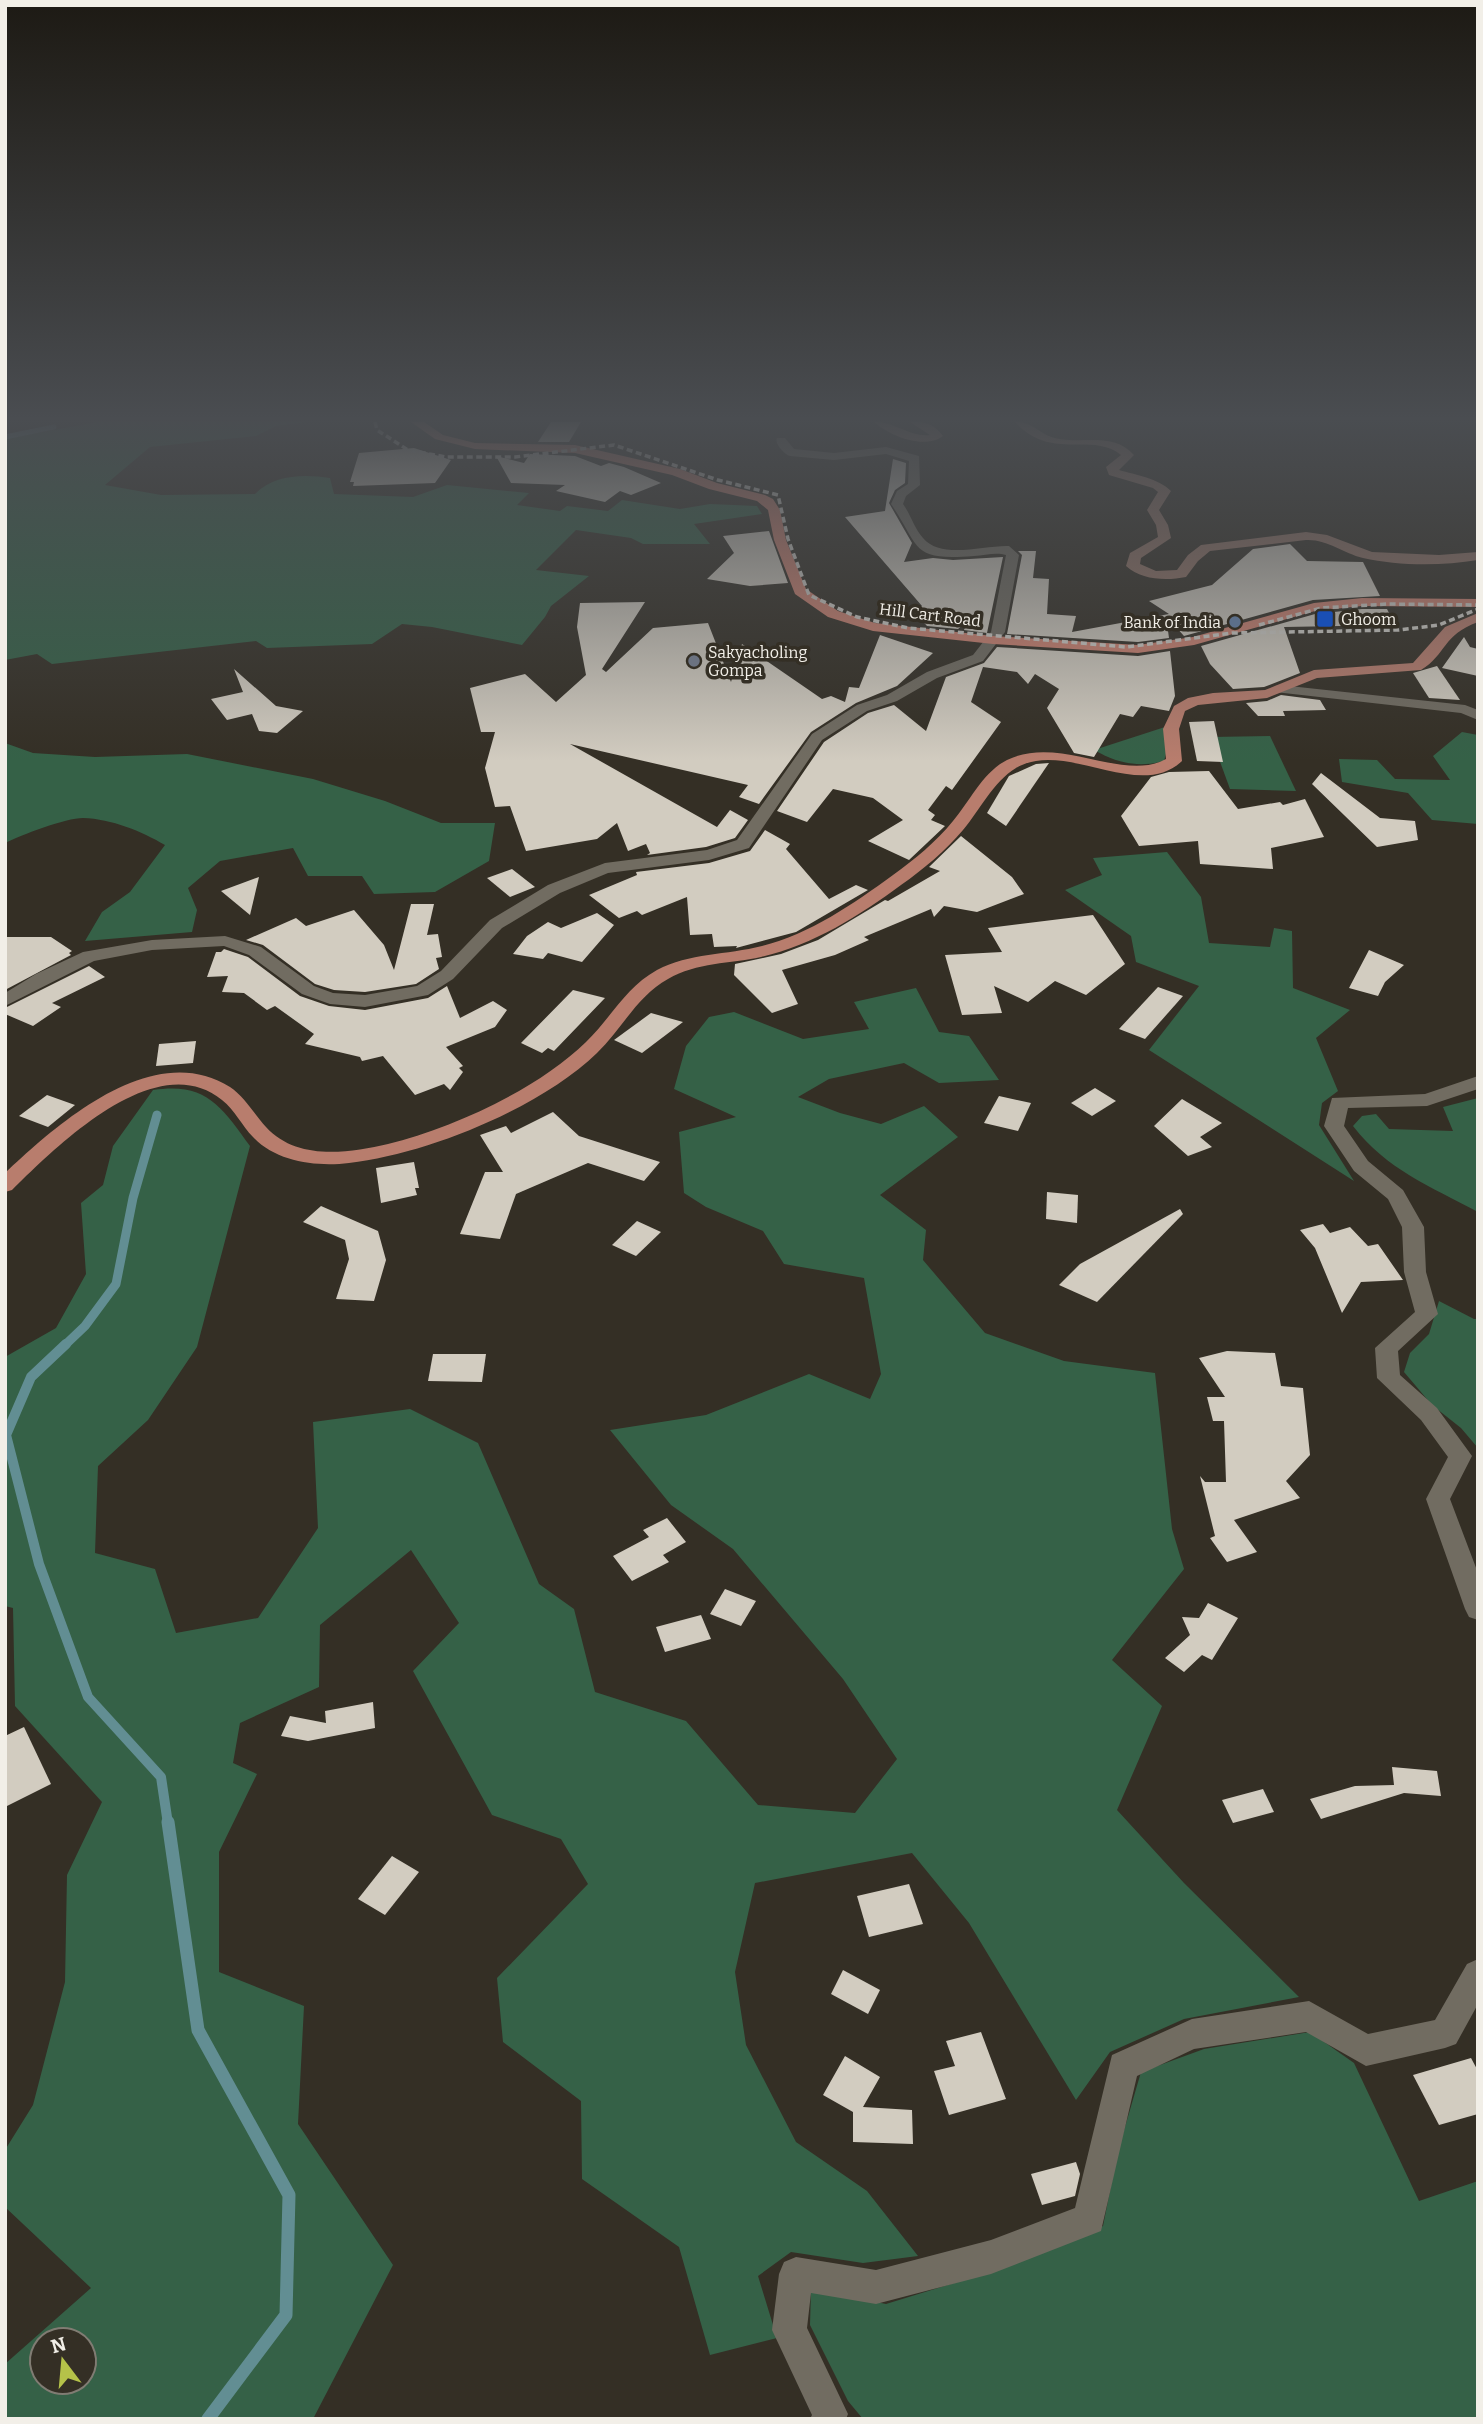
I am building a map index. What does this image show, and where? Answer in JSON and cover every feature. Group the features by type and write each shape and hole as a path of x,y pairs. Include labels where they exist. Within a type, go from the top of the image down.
{"highway":[{"name":"Hill Cart Road","path":"779,535 800,591 833,614 873,627 1138,649 1194,641 1314,607 1362,602 1478,603"}],"main road":[{"path":"1164,535 1165,538 1135,556 1133,566 1146,574 1164,576 1181,573 1193,558 1206,548 1304,535"},
{"path":"1321,535 1366,555 1478,556"},
{"path":"5,1185 68,1127 104,1101 131,1088 161,1082 198,1080 228,1095 270,1143 298,1154 348,1158 415,1143 495,1110 558,1078 594,1046 628,1002 657,977 683,964 761,951 790,942 870,899 941,846 994,777 1016,761 1039,756 1059,756 1141,771 1167,768 1174,761 1171,729 1180,709 1193,701 1267,694 1314,674 1416,667 1426,662 1445,634 1462,622 1478,617"}],"street":[{"path":"5,1002 42,978 89,956 152,945 225,941 254,951 308,990 330,998 365,1001 422,991 447,975 496,924 554,889 605,867 709,855 743,844 817,737 862,708 892,698 932,675 978,658 995,637 1013,555 1009,550 997,548 951,554 934,552 919,544 915,535"},
{"path":"1280,690 1465,709 1478,716"},
{"path":"1478,1082 1427,1100 1339,1102 1334,1126 1361,1166 1395,1195 1413,1227 1415,1272 1427,1314 1386,1348 1389,1378 1429,1414 1460,1456 1438,1499 1478,1609"},
{"path":"828,2419 830,2414 789,2330 796,2274 876,2287 991,2257 1089,2219 1122,2066 1192,2035 1309,2016 1366,2050 1445,2033 1478,1974"}],"green space":[{"path":"5,535 571,535 536,570 589,576 551,606 522,645 432,627 402,624 372,644 267,648 256,641 52,664 37,654 5,660"},
{"path":"611,535 703,535 710,544 643,544 631,538"},
{"path":"1165,727 1167,750 1164,761 1128,763 1094,750"},
{"path":"1462,732 1478,735 1478,824 1432,820 1408,793 1342,782 1339,759 1377,760 1395,779 1450,780 1433,756"},
{"path":"1270,736 1296,791 1230,789 1211,737"},
{"path":"5,743 33,753 95,757 187,754 313,779 385,801 441,823 495,823 489,861 435,892 374,894 362,876 308,876 293,848 220,861 188,888 197,910 192,932 85,941 102,912 130,892 165,845 126,827 83,818 55,824 5,843"},
{"path":"1167,852 1201,897 1209,943 1270,947 1274,928 1292,931 1293,988 1350,1010 1316,1038 1338,1091 1322,1103 1319,1125 1354,1181 1149,1050 1199,986 1136,962 1131,936 1065,890 1102,875 1093,858"},
{"path":"916,988 939,1032 969,1036 999,1080 939,1083 904,1063 829,1079 798,1097 840,1113 881,1124 924,1106 958,1137 880,1195 926,1230 923,1260 985,1333 1064,1361 1155,1373 1172,1529 1184,1569 1112,1660 1162,1706 1117,1810 1184,1883 1299,1997 1184,2019 1110,2052 1076,2100 969,1923 912,1853 755,1883 735,1972 746,2045 796,2142 867,2191 918,2256 863,2263 791,2252 758,2276 777,2338 710,2355 679,2247 582,2179 581,2101 503,2042 497,1978 588,1884 561,1839 492,1815 413,1671 459,1623 411,1550 320,1625 319,1687 240,1723 233,1763 257,1774 219,1852 219,1972 304,2006 298,2124 393,2265 313,2419 5,2419 5,2364 28,2344 28,2396 98,2396 98,2326 48,2326 91,2288 5,2207 5,2150 33,2105 65,1982 67,1875 102,1802 15,1706 13,1608 5,1606 5,1357 56,1328 86,1274 81,1203 103,1185 113,1146 153,1090 171,1088 199,1094 210,1100 230,1119 250,1146 197,1347 148,1420 98,1466 95,1553 155,1569 176,1633 258,1618 318,1528 313,1422 410,1409 478,1443 539,1584 574,1609 595,1692 686,1721 758,1805 855,1813 897,1759 843,1679 733,1549 671,1505 610,1430 706,1415 809,1374 870,1399 881,1374 864,1278 784,1264 763,1231 706,1207 684,1193 679,1132 736,1117 674,1089 686,1046 709,1017 734,1012 803,1039 869,1029 854,1002"},
{"path":"1478,1098 1478,1212 1395,1166 1353,1126 1362,1116 1376,1114 1389,1129 1453,1131 1443,1107"},
{"path":"1439,1301 1478,1319 1478,1448 1461,1428 1432,1405 1404,1372 1410,1353 1429,1334"},
{"path":"1310,2032 1354,2063 1419,2201 1478,2181 1478,2419 863,2419 848,2401 810,2325 811,2289 886,2304 1006,2267 1103,2226 1118,2151 1141,2072 1204,2049"}],"building":[{"path":"771,535 788,583 750,586 707,579 734,553 723,536"},
{"path":"861,535 907,535 912,543 904,562 933,558 953,560 1003,557 987,633 964,630 968,620 958,629 927,626 911,608 922,606"},
{"path":"1290,544 1307,561 1363,562 1380,596 1313,600 1184,636 1166,616 1169,638 1138,642 1007,634 1022,555 1018,551 1036,551 1033,578 1049,579 1047,614 1076,616 1072,632 1169,614 1149,601 1212,585 1253,549"},
{"path":"645,602 602,669 606,672 653,628 708,623 731,682 742,644 822,699 831,696 845,702 849,687 859,688 880,635 933,653 897,686 856,703 811,732 759,804 739,797 748,785 570,744 717,827 730,810 748,820 735,838 706,847 647,855 650,853 646,844 628,851 617,823 597,839 526,851 510,806 495,807 485,768 495,732 481,732 470,688 525,674 556,702 586,675 577,627 580,603"},
{"path":"1387,609 1395,625 1284,627 1300,673 1264,687 1233,689 1210,664 1201,646 1315,614"},
{"path":"1464,637 1470,647 1478,649 1478,676 1442,668"},
{"path":"997,647 1138,656 1170,651 1175,696 1169,711 1141,706 1133,717 1120,714 1094,757 1074,753 1047,708 1059,689 1035,674 1028,684 1017,672 983,667 971,702 1001,722 952,790 946,786 928,810 935,815 931,820 945,826 909,860 868,841 903,820 873,798 833,789 807,822 777,811 824,742 868,713 894,705 926,731 946,677 984,663"},
{"path":"1437,666 1460,700 1429,698 1413,673"},
{"path":"234,669 276,706 303,711 277,733 259,731 252,714 227,720 211,699 243,692"},
{"path":"1281,695 1320,700 1326,710 1283,711 1285,716 1258,716 1246,703 1267,701"},
{"path":"1214,721 1223,762 1197,761 1189,722"},
{"path":"1049,763 1006,826 987,813 1009,776 1036,764"},
{"path":"1209,771 1238,809 1280,802 1283,805 1305,799 1324,837 1271,848 1273,869 1200,864 1198,841 1139,846 1121,816 1151,777 1169,772"},
{"path":"1321,773 1380,818 1415,821 1418,840 1377,847 1312,784"},
{"path":"765,830 790,844 786,849 829,899 856,885 868,890 796,932 736,948 737,946 714,947 712,934 690,935 687,897 642,915 637,911 619,918 589,895 637,875 636,872 709,863 750,851"},
{"path":"961,836 1012,877 1024,894 977,912 944,906 934,917 931,909 864,937 869,940 835,955 782,970 798,1004 772,1013 734,975 735,964 781,954 818,940 940,871 929,867"},
{"path":"512,869 535,887 510,897 487,878"},
{"path":"259,877 250,915 221,891"},
{"path":"411,904 434,904 427,935 438,934 442,957 436,958 439,969 416,984 365,992 334,990 315,984 263,945 246,940 296,918 306,926 354,910 384,945 394,970"},
{"path":"597,913 614,925 582,962 548,953 543,959 513,954 527,936 548,922 561,928"},
{"path":"1093,915 1125,964 1086,995 1055,981 1028,1002 994,986 1002,1013 962,1015 945,955 1002,952 988,928"},
{"path":"5,937 51,937 72,951 69,953 71,955 5,990"},
{"path":"224,949 248,957 300,996 329,1006 365,1010 428,998 447,986 460,1018 493,1001 507,1010 495,1027 446,1047 463,1066 459,1068 463,1072 450,1090 444,1084 415,1095 383,1056 362,1061 360,1057 305,1044 314,1034 275,1006 267,1010 244,993 222,992 228,976 207,977 216,952"},
{"path":"1369,950 1404,965 1385,982 1378,996 1349,988"},
{"path":"89,966 105,977 52,1003 61,1007 33,1026 5,1014 5,1008"},
{"path":"1158,987 1183,996 1145,1039 1119,1029"},
{"path":"573,990 605,998 554,1051 548,1048 542,1053 521,1043"},
{"path":"651,1013 683,1022 642,1053 614,1040"},
{"path":"196,1041 193,1063 156,1066 159,1044"},
{"path":"1095,1088 1116,1101 1092,1116 1071,1103"},
{"path":"47,1095 75,1105 48,1127 19,1116"},
{"path":"999,1096 1031,1103 1018,1131 984,1123"},
{"path":"1182,1099 1222,1123 1200,1137 1212,1147 1188,1156 1154,1126"},
{"path":"553,1112 579,1136 660,1162 644,1181 588,1163 516,1194 500,1239 460,1234 485,1172 503,1172 480,1135 506,1126 511,1133"},
{"path":"414,1162 419,1188 415,1188 417,1195 381,1203 376,1168"},
{"path":"1047,1192 1078,1195 1077,1223 1046,1219"},
{"path":"321,1206 378,1231 386,1260 374,1301 336,1299 349,1259 345,1240 303,1222"},
{"path":"1180,1209 1183,1214 1097,1302 1059,1285 1080,1264"},
{"path":"637,1221 661,1232 636,1256 612,1245"},
{"path":"1323,1224 1330,1233 1350,1227 1368,1246 1378,1244 1403,1280 1361,1282 1342,1313 1315,1248 1300,1230"},
{"path":"1227,1351 1275,1353 1281,1386 1303,1388 1310,1455 1286,1481 1300,1498 1234,1520 1257,1552 1227,1562 1210,1538 1215,1536 1200,1476 1205,1482 1226,1482 1224,1421 1213,1421 1207,1397 1225,1397 1199,1358"},
{"path":"433,1354 486,1354 482,1382 428,1381"},
{"path":"667,1518 686,1542 663,1555 669,1562 632,1581 613,1556 649,1537 643,1530"},
{"path":"725,1589 756,1601 741,1626 710,1614"},
{"path":"1208,1603 1238,1618 1212,1660 1202,1655 1184,1672 1165,1658 1190,1635 1182,1617 1199,1618"},
{"path":"701,1615 711,1639 665,1652 656,1627"},
{"path":"373,1702 375,1728 308,1741 281,1736 290,1716 326,1723 325,1711"},
{"path":"24,1727 51,1784 5,1807 5,1736"},
{"path":"1392,1767 1437,1771 1441,1796 1404,1793 1321,1819 1310,1799 1355,1786 1394,1785"},
{"path":"1263,1789 1274,1812 1233,1823 1222,1800"},
{"path":"392,1856 419,1872 385,1915 358,1899"},
{"path":"909,1884 923,1924 869,1937 857,1896"},
{"path":"843,1970 880,1990 868,2014 831,1994"},
{"path":"981,2032 1006,2099 949,2115 934,2071 955,2066 946,2041"},
{"path":"845,2056 880,2077 863,2107 912,2110 913,2144 853,2142 853,2112 823,2095"},
{"path":"1471,2058 1478,2071 1478,2114 1439,2125 1413,2075"},
{"path":"1076,2162 1080,2174 1075,2196 1042,2205 1031,2174"}],"waterway":[{"path":"64,1346 85,1326 116,1284 133,1198 157,1115"},
{"path":"66,1344 31,1377 6,1435 39,1564 88,1697 161,1777 168,1824"},
{"path":"168,1822 198,2030 289,2195 286,2315 208,2419"}],"railway":[{"path":"787,535 809,595 857,617 908,628 1126,647 1232,633 1399,630 1439,625 1478,609"},
{"path":"1259,625 1321,608 1387,604 1478,605"}],"place":[{"name":"Ghoom","path":"1325,619"},
{"name":"Bank of India","path":"1235,622"},
{"name":"Sakyacholing Gompa","path":"694,661"}]}
